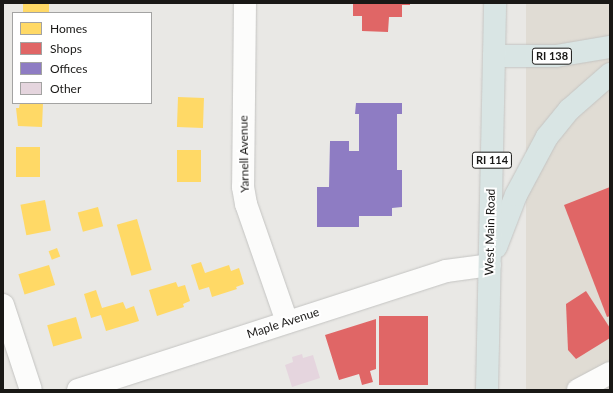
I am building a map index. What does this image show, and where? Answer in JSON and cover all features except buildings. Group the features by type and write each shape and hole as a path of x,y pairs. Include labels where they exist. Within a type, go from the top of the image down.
{"main road":[{"name":"West Main Road","path":"487,390 495,3"},
{"name":"RI 138","path":"494,56 556,56 610,48"},
{"path":"490,265 516,195 546,137 569,110 610,74"}],"street":[{"name":"Yarnell Avenue","path":"245,3 243,187 246,204 287,322"},
{"name":"Maple Avenue","path":"78,390 446,271 490,265"},
{"path":"3,305 31,390"},
{"path":"578,390 610,373"}],"shaded area":[{"path":"526,3 610,3 610,390 526,390"}]}
